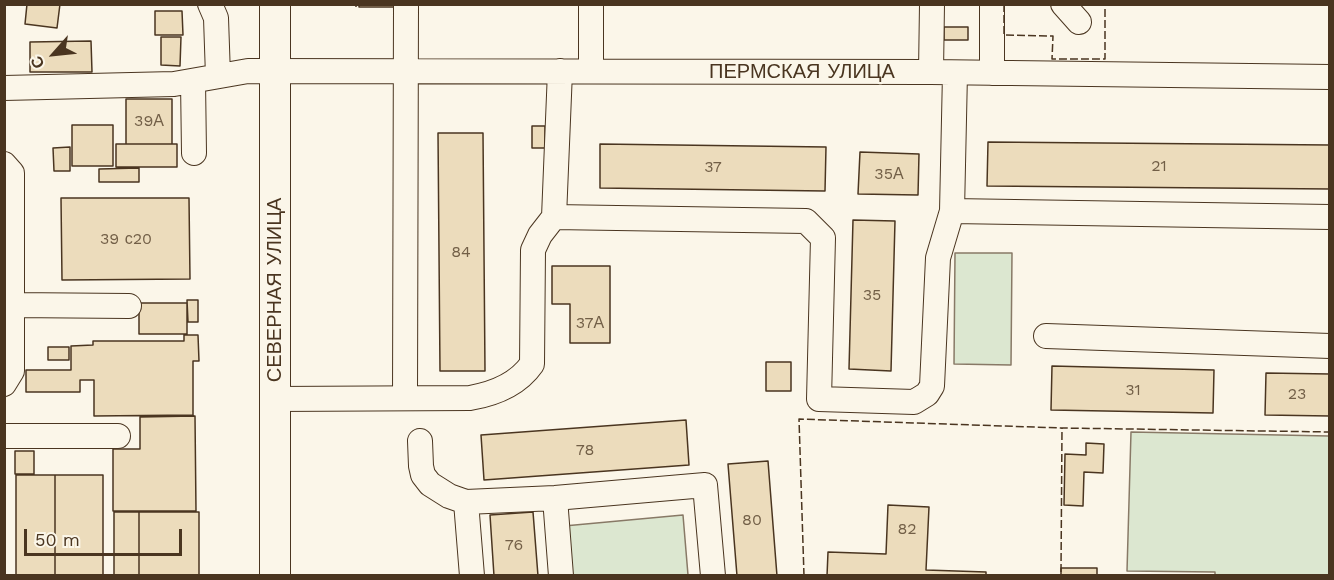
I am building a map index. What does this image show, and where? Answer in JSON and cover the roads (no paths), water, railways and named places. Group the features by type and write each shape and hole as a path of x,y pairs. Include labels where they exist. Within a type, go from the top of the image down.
{"main road":[{"name":"СЕВЕРНАЯ УЛИЦА","path":"275,4 275,576"}],"street":[{"path":"210,4 216,18 218,76"},
{"path":"405,398 406,4"},
{"path":"591,4 591,71"},
{"path":"554,217 806,221 823,238 819,399 914,402 927,394 932,386 938,258 952,211 943,73 932,4"},
{"path":"992,4 992,73"},
{"path":"275,399 470,398 482,396 524,375 532,364 533,250 540,235 554,217 560,70"},
{"name":"ПЕРМСКАЯ УЛИЦА","path":"4,88 174,84 248,71 560,70 1329,77"},
{"path":"193,81 194,153"},
{"path":"4,164 12,173 12,370 4,384"},
{"path":"952,211 1329,217"},
{"path":"12,305 129,306"},
{"path":"1046,336 1329,346"},
{"path":"4,436 118,436"},
{"path":"420,441 423,475 430,484 449,496 466,502 555,498 705,485 713,576"},
{"path":"555,498 561,576"},
{"path":"466,502 472,576"}]}
